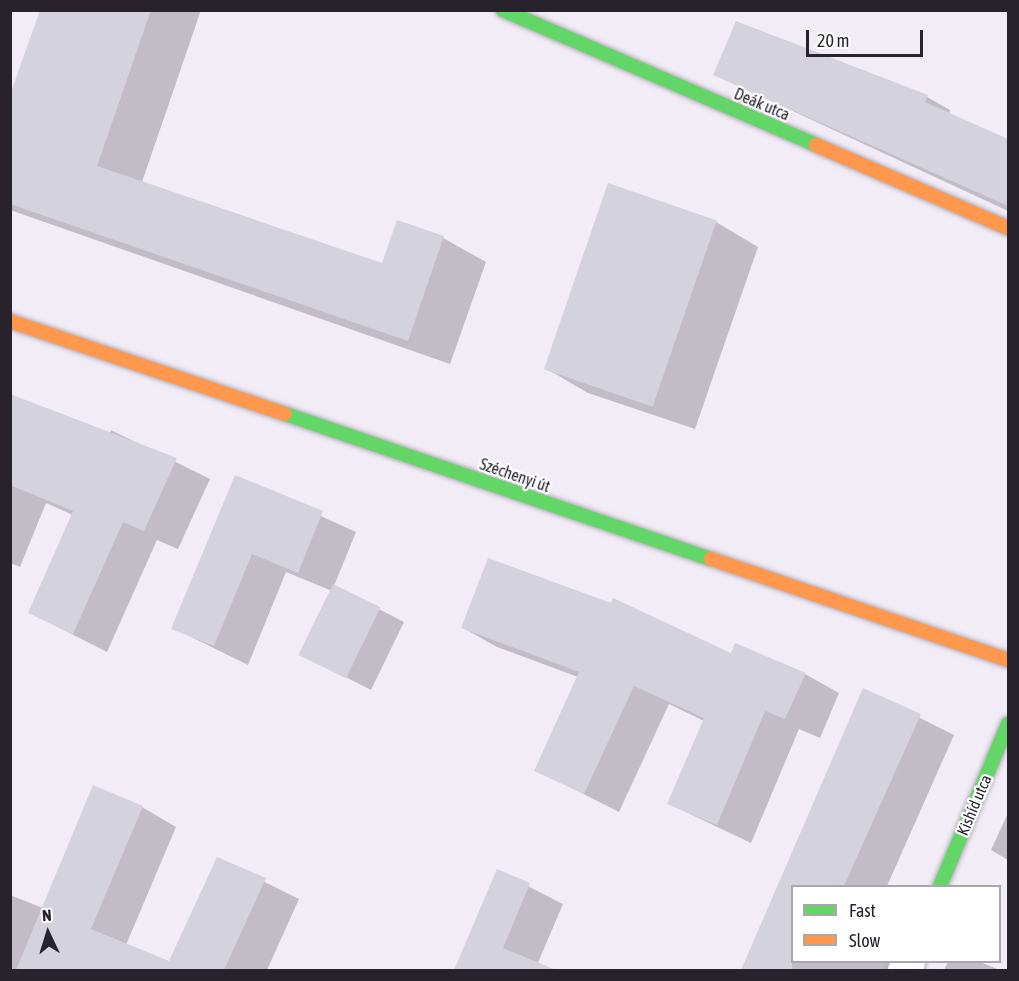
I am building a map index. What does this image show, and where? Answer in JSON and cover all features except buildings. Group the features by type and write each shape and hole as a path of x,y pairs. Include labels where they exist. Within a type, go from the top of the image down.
{"main road":[{"name":"Deák utca","path":"503,10 1008,228"},
{"name":"Széchenyi út","path":"10,321 1008,660"},
{"name":"Kishíd utca","path":"940,885 1008,724"}],"traffic: fast":[{"path":"503,10 816,145"},
{"path":"285,414 711,559"},
{"path":"940,885 1008,724"}],"traffic: slow":[{"path":"816,145 1008,228"},
{"path":"10,321 285,414"},
{"path":"711,559 1008,660"}]}
